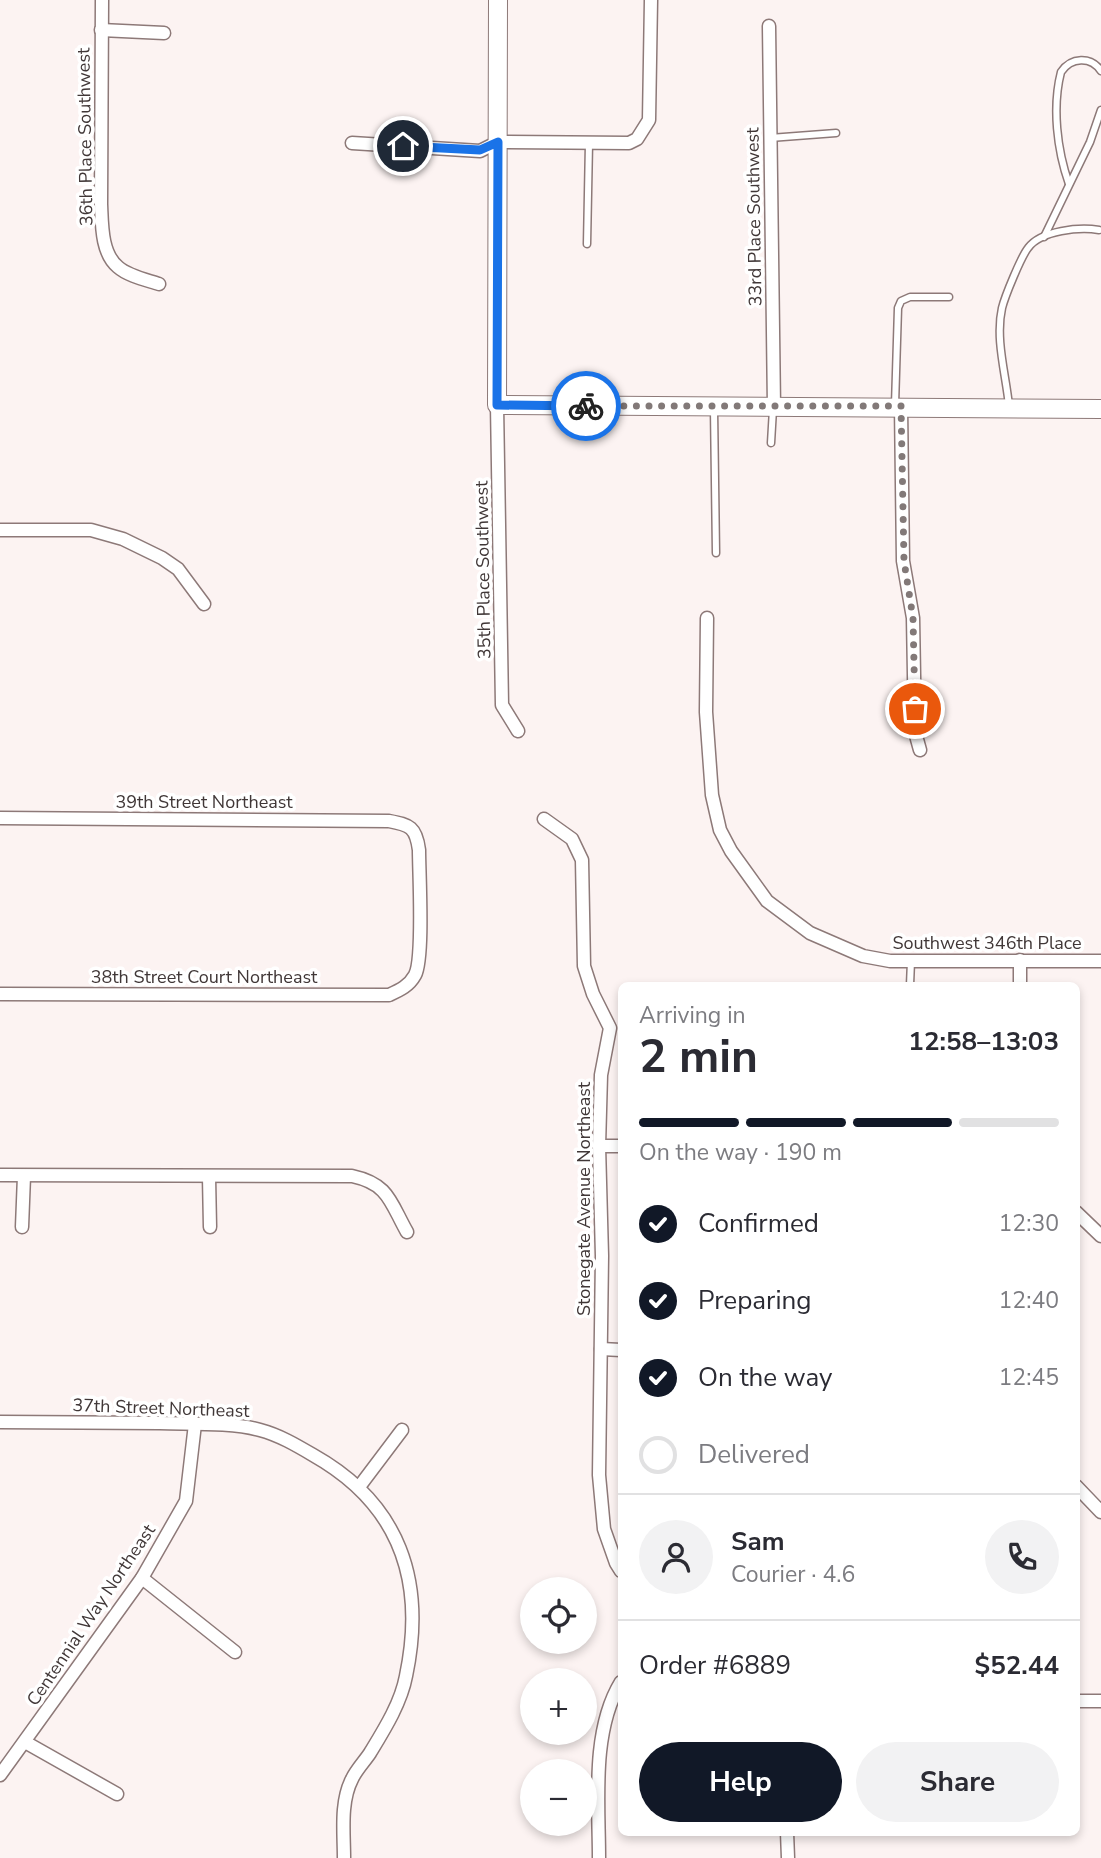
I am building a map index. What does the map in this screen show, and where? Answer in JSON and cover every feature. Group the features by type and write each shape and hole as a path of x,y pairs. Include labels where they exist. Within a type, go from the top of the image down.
{"street":[{"name":"36th Place Southwest","path":"102,0 103,235 107,251 118,268 159,284"},
{"path":"498,0 497,405 1101,409"},
{"path":"352,143 480,150 498,142 629,143 637,139 649,120 651,0"},
{"name":"33rd Place Southwest","path":"769,26 774,407"},
{"path":"101,30 164,33"},
{"name":"35th Place Southwest","path":"497,405 502,705 518,731"},
{"path":"898,406 904,561 913,618 915,732 920,750"},
{"path":"0,530 91,530 123,538 178,569 204,604"},
{"name":"Southwest 346th Place","path":"707,618 706,712 712,795 720,830 731,851 767,901 810,933 863,956 890,961 1101,961"},
{"name":"39th Street Northeast","path":"0,818 389,821 408,825 417,835 419,850 419,950 416,974 407,986"},
{"name":"Stonegate Avenue Northeast","path":"544,819 572,839 582,860 584,965 593,994 610,1028 601,1075 599,1146 599,1475 601,1514 618,1566"},
{"path":"1020,960 1020,982"},
{"name":"38th Street Court Northeast","path":"0,994 389,995 407,986"},
{"path":"599,1146 618,1146"},
{"path":"0,1175 352,1177 371,1180 384,1190 407,1232"},
{"path":"22,1227 23,1176"},
{"path":"209,1177 210,1227"},
{"path":"1080,1216 1101,1236"},
{"path":"601,1349 618,1350"},
{"name":"37th Street Northeast","path":"0,1422 195,1424 258,1429 273,1434 341,1472 359,1487 384,1517 405,1564 414,1619 403,1688 386,1726 351,1780 345,1801 344,1858"},
{"name":"Centennial Way Northeast","path":"0,1776 142,1578 186,1502 195,1424"},
{"path":"359,1487 402,1430"},
{"path":"1080,1490 1101,1512"},
{"path":"142,1578 236,1652"},
{"path":"599,1858 599,1754 608,1716 618,1690"},
{"path":"1080,1701 1101,1701"},
{"path":"25,1742 117,1794"},
{"path":"787,1836 788,1858"}],"lane":[{"path":"1069,184 1059,149 1061,72 1071,62 1084,60 1095,63 1101,71"},
{"path":"1044,237 1090,142 1101,110"},
{"path":"770,138 836,133"},
{"path":"587,244 589,143"},
{"path":"1009,408 1002,352 1002,309 1028,247 1044,237 1076,228 1099,230"},
{"path":"898,406 898,308 901,301 910,298 949,297"},
{"path":"714,407 716,553"},
{"path":"771,443 774,407"},
{"path":"910,982 911,961"}],"way so far":[{"path":"586,406 901,406 904,561 913,618 915,709"}],"route":[{"path":"403,146 480,150 498,142 497,405 586,406"}]}
